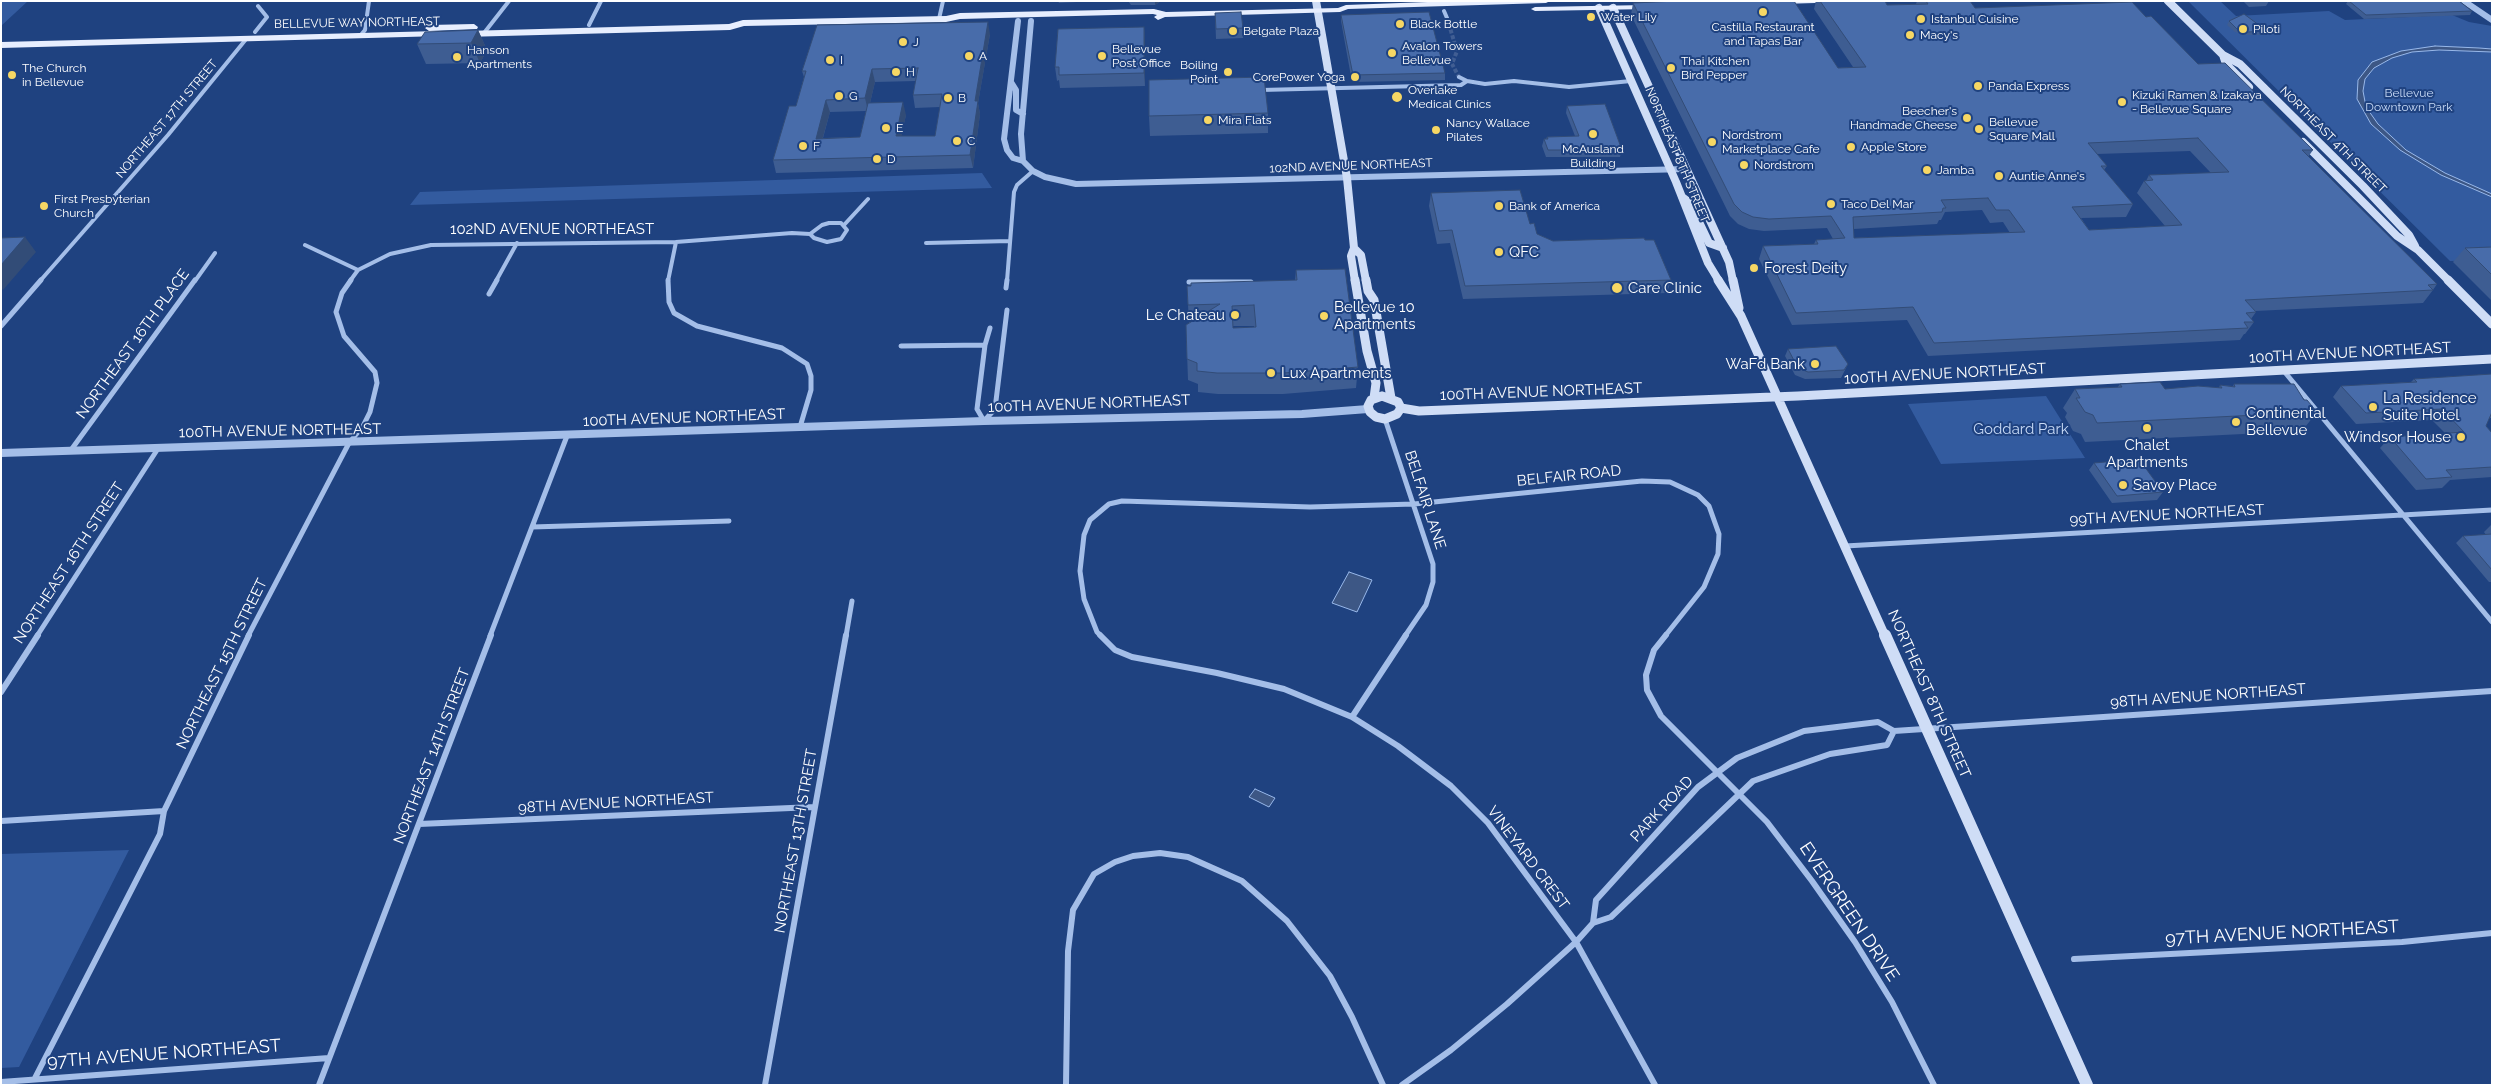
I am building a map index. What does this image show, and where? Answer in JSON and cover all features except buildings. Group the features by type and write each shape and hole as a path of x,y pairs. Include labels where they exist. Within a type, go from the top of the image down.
{"main road":[{"path":"1019,18 1022,1"},
{"path":"1032,18 1034,1"},
{"name":"BELLEVUE WAY NORTHEAST","path":"1340,10 1346,6 1546,1"},
{"path":"1773,2 1815,1"},
{"name":"NORTHEAST 4TH STREET","path":"2168,1 2223,55 2240,64 2333,156 2409,235 2418,250"},
{"name":"BELLEVUE WAY NORTHEAST","path":"486,30 731,20 743,23 942,19 962,22 1019,18 1152,19 1165,15 1317,6 1348,13 1446,14 1598,4 1656,6"},
{"name":"NORTHEAST 8TH STREET","path":"1598,4 1682,197 1708,262 1741,316 2087,1085"},
{"name":"NORTHEAST 8TH STREET","path":"1612,4 1729,262 1741,316"},
{"path":"1317,6 1347,178 1354,248 1351,256 1352,282 1376,383 1374,398"},
{"name":"BELLEVUE WAY NORTHEAST","path":"1,45 362,33 730,27 743,23"},
{"name":"BELLEVUE WAY NORTHEAST","path":"1,39 255,32 362,33"},
{"path":"225,39 255,32"},
{"path":"70,44 109,37"},
{"name":"NORTHEAST 4TH STREET","path":"2223,55 2226,64 2252,90"},
{"name":"NORTHEAST 4TH STREET","path":"2298,137 2397,236 2418,250 2492,324"},
{"path":"1682,197 1690,203 1709,243 1723,248"},
{"path":"1354,248 1361,255 1366,282 1374,300 1391,398"},
{"name":"100TH AVENUE NORTHEAST","path":"1400,408 1419,411 1777,396 2492,359"},
{"path":"1382,396 1391,398 1398,402 1400,408 1394,417 1385,419 1376,417 1368,409 1369,403 1374,398 1382,396"}],"street":[{"path":"362,33 369,1"},
{"path":"486,30 509,1"},
{"path":"589,25 601,1"},
{"path":"942,19 943,1"},
{"path":"2464,1 2492,20"},
{"path":"255,32 267,18 258,6"},
{"path":"1019,18 1011,82 1016,90 1016,110 1023,114"},
{"path":"1022,160 1021,134 1032,18"},
{"name":"NORTHEAST 17TH STREET","path":"1,326 168,135 247,38"},
{"path":"1459,77 1467,81 1485,84 1514,82 1569,87 1631,81"},
{"path":"1254,90 1461,85 1467,81"},
{"name":"102ND AVENUE NORTHEAST","path":"1011,82 1004,139 1007,150 1013,158 1022,160 1033,171 1056,180 1076,184 1687,169"},
{"path":"1006,288 1014,192 1017,185 1033,171"},
{"name":"102ND AVENUE NORTHEAST","path":"844,225 868,199"},
{"name":"102ND AVENUE NORTHEAST","path":"358,270 390,254 449,243 676,242 792,233 810,234 820,240 836,241 841,239 847,230 841,222 829,223 822,225 810,234"},
{"path":"926,243 1010,241"},
{"path":"676,242 667,288 669,302 674,313 698,326 782,348 799,357 807,364 811,376 811,390 800,427"},
{"path":"489,294 517,243"},
{"path":"304,245 358,270"},
{"name":"NORTHEAST 16TH PLACE","path":"71,450 215,253"},
{"name":"NORTHEAST 15TH STREET","path":"35,1078 160,834 164,811 268,596 349,443 363,426 370,412 378,383 375,372 344,336 336,312 342,293 358,270"},
{"path":"1189,282 1256,282"},
{"path":"1352,282 1366,282"},
{"path":"990,328 985,345 977,409 984,421 995,409 1007,310"},
{"path":"901,346 985,345"},
{"path":"2283,370 2492,622"},
{"name":"100TH AVENUE NORTHEAST","path":"1,453 984,421 1302,414 1368,409"},
{"name":"BELFAIR LANE","path":"1352,717 1426,605 1433,582 1433,564 1385,419"},
{"name":"NORTHEAST 14TH STREET","path":"319,1085 567,436"},
{"name":"NORTHEAST 16TH STREET","path":"1,692 159,447"},
{"name":"BELFAIR ROAD","path":"1097,632 1084,599 1080,571 1084,535 1090,520 1109,504 1134,501 1310,507 1414,504 1642,480 1670,482 1698,495 1709,506 1716,521 1719,534 1718,554 1704,587 1654,650 1646,676 1647,690 1661,716 1718,772"},
{"name":"99TH AVENUE NORTHEAST","path":"1845,546 2492,510"},
{"path":"532,527 730,521"},
{"name":"NORTHEAST 13TH STREET","path":"765,1085 852,601"},
{"name":"VINEYARD CREST","path":"1097,632 1115,650 1132,657 1217,673 1284,689 1352,717 1398,746 1451,786 1488,822 1576,942 1612,1004 1655,1085"},
{"name":"98TH AVENUE NORTHEAST","path":"1926,727 2492,690"},
{"name":"PARK ROAD","path":"1593,923 1596,900 1698,787 1737,758 1804,731 1878,722 1894,731 1926,727"},
{"path":"1402,1085 1451,1050 1576,942 1593,923 1611,917 1753,781 1830,754 1887,745 1894,731"},
{"name":"EVERGREEN DRIVE","path":"1718,772 1768,822 1855,942 1892,1002 1934,1085"},
{"name":"98TH AVENUE NORTHEAST","path":"419,824 814,807"},
{"path":"1,820 164,811"},
{"path":"1066,1085 1068,951 1073,910 1094,874 1115,862 1133,856 1160,853 1188,857 1242,881 1288,922 1330,976 1352,1017 1383,1085"},
{"name":"97TH AVENUE NORTHEAST","path":"2074,959 2402,942 2492,934"},
{"name":"97TH AVENUE NORTHEAST","path":"1,1082 35,1078 329,1058"}],"green space":[{"path":"1,1 28,1 1,26"},
{"name":"Bellevue Downtown Park","path":"2188,1 2220,1 2236,16 2329,11 2345,20 2452,15 2469,22 2492,26 2492,260 2450,261"},
{"path":"982,173 992,188 410,205 420,192"},
{"name":"Goddard Park","path":"2046,396 2085,458 1941,464 1908,404"},
{"path":"129,850 19,1067 1,1068 1,854"}],"shaded area":[{"path":"2435,46 2492,49 2492,52 2439,50 2412,52 2392,58 2374,68 2365,79 2363,91 2366,107 2378,124 2406,150 2445,173 2492,194 2492,197 2441,175 2400,150 2371,124 2357,99 2358,80 2372,62 2401,51"},
{"path":"1349,572 1372,580 1357,612 1332,603"},
{"path":"1255,789 1275,798 1269,807 1249,797"}],"tunnel":[{"path":"1447,18 1457,51 1452,64 1459,77"}],"place":[{"name":"Castilla Restaurant and Tapas Bar","path":"1763,12"},
{"name":"Water Lily","path":"1591,17"},
{"name":"Istanbul Cuisine","path":"1921,19"},
{"name":"Black Bottle","path":"1400,24"},
{"name":"Piloti","path":"2243,29"},
{"name":"Belgate Plaza","path":"1233,31"},
{"name":"Macy's","path":"1910,35"},
{"name":"J","path":"903,42"},
{"name":"Avalon Towers Bellevue","path":"1392,53"},
{"name":"A","path":"969,56"},
{"name":"Bellevue Post Office","path":"1102,56"},
{"name":"Hanson Apartments","path":"457,57"},
{"name":"I","path":"830,60"},
{"name":"Thai Kitchen Bird Pepper","path":"1671,68"},
{"name":"H","path":"896,72"},
{"name":"Boiling Point","path":"1228,72"},
{"name":"The Church in Bellevue","path":"12,75"},
{"name":"CorePower Yoga","path":"1355,77"},
{"name":"Panda Express","path":"1978,86"},
{"name":"G","path":"839,96"},
{"name":"Overlake Medical Clinics","path":"1397,97"},
{"name":"B","path":"948,98"},
{"name":"Kizuki Ramen & Izakaya - Bellevue Square","path":"2122,102"},
{"name":"Beecher's Handmade Cheese","path":"1967,118"},
{"name":"Mira Flats","path":"1208,120"},
{"name":"E","path":"886,128"},
{"name":"Bellevue Square Mall","path":"1979,129"},
{"name":"Nancy Wallace Pilates","path":"1436,130"},
{"name":"McAusland Building","path":"1593,134"},
{"name":"C","path":"957,141"},
{"name":"Nordstrom Marketplace Cafe","path":"1712,142"},
{"name":"F","path":"803,146"},
{"name":"Apple Store","path":"1851,147"},
{"name":"D","path":"877,159"},
{"name":"Nordstrom","path":"1744,165"},
{"name":"Jamba","path":"1927,170"},
{"name":"Auntie Anne's","path":"1999,176"},
{"name":"Taco Del Mar","path":"1831,204"},
{"name":"First Presbyterian Church","path":"44,206"},
{"name":"Bank of America","path":"1499,206"},
{"name":"QFC","path":"1499,252"},
{"name":"Forest Deity","path":"1754,268"},
{"name":"Care Clinic","path":"1617,288"},
{"name":"Le Chateau","path":"1235,315"},
{"name":"Bellevue 10 Apartments","path":"1324,316"},
{"name":"WaFd Bank","path":"1815,364"},
{"name":"Lux Apartments","path":"1271,373"},
{"name":"La Residence Suite Hotel","path":"2373,407"},
{"name":"Continental Bellevue","path":"2236,422"},
{"name":"Chalet Apartments","path":"2147,428"},
{"name":"Windsor House","path":"2461,437"},
{"name":"Savoy Place","path":"2123,485"}]}
